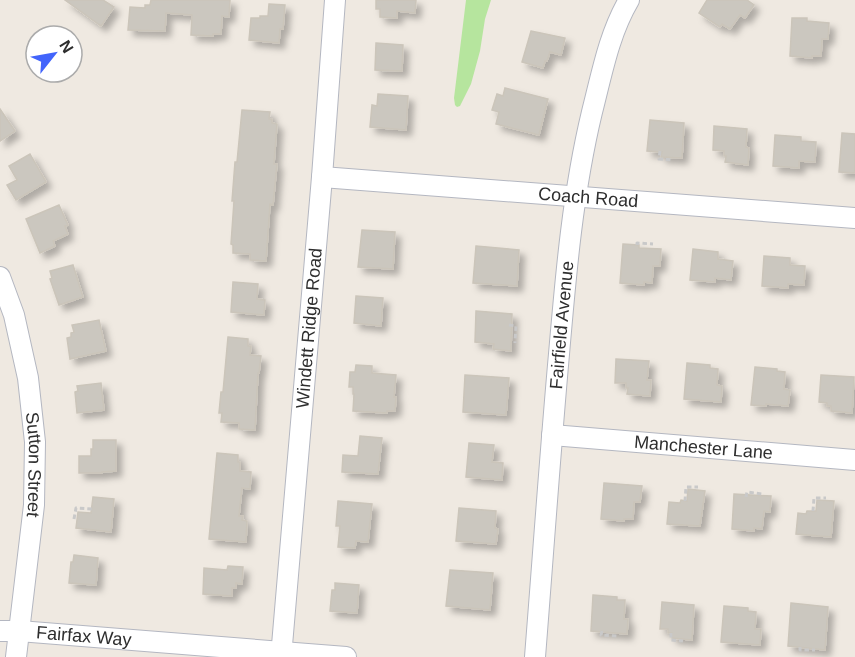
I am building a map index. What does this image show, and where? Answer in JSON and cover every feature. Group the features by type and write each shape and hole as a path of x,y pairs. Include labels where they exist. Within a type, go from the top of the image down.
{"street":[{"name":"Windett Ridge Road","path":"281,654 335,0"},
{"name":"Fairfield Avenue","path":"535,657 568,247 575,196 584,144 609,44 629,0"},
{"name":"Coach Road","path":"322,177 855,218"},
{"name":"Sutton Street","path":"0,277 7,317 28,378 35,442 34,505 9,631 16,657"},
{"name":"Manchester Lane","path":"552,435 855,460"},
{"name":"Fairfax Way","path":"9,631 281,654 346,657"}],"path":[{"path":"660,151 659,159 673,160"},
{"path":"637,245 637,243 653,244"},
{"path":"509,325 516,326 515,343"},
{"path":"685,501 686,487 698,488"},
{"path":"746,497 747,492 762,494"},
{"path":"813,511 814,498 826,498"},
{"path":"74,519 76,508 92,509"},
{"path":"602,631 601,634 617,636"},
{"path":"671,633 671,640 683,641"},
{"path":"800,647 800,650 815,650"}],"green space":[{"path":"466,0 491,0 471,84 460,106 457,107 454,98"}],"building":[{"path":"65,0 103,0 114,7 101,26"},
{"path":"151,0 230,0 229,17 222,16 221,34 213,34 213,36 191,35 192,15 166,13 165,31 128,30 130,7 145,8 145,5 150,5"},
{"path":"376,0 416,0 415,13 397,11 397,18 380,17 380,9 376,9"},
{"path":"707,0 747,0 754,5 745,18 740,15 730,29 722,24 720,27 699,13"},
{"path":"269,4 285,5 279,43 249,40 251,18 268,16"},
{"path":"792,18 807,18 807,21 829,23 828,39 822,39 821,56 812,56 812,58 790,56"},
{"path":"531,31 565,38 561,55 550,52 543,68 522,62"},
{"path":"376,43 403,45 402,71 375,70"},
{"path":"505,88 548,99 539,135 496,124 499,112 492,110 497,94 503,96"},
{"path":"378,94 408,96 406,130 370,127 372,105 377,106"},
{"path":"0,109 15,131 0,141"},
{"path":"242,110 270,112 269,119 272,119 272,123 277,124 274,164 277,164 273,205 270,204 266,261 250,260 250,254 233,253 231,244 235,162 237,162"},
{"path":"650,120 684,123 682,158 661,157 662,152 647,151"},
{"path":"714,126 747,129 748,165 725,162 724,151 713,150"},
{"path":"842,133 855,134 854,173 839,172"},
{"path":"775,135 801,137 801,141 816,142 815,162 799,161 799,168 773,166"},
{"path":"30,154 46,182 16,200 7,185 17,180 9,166"},
{"path":"59,205 68,225 65,226 68,234 53,241 55,246 40,253 26,219"},
{"path":"362,230 395,232 393,269 358,267"},
{"path":"623,244 639,245 639,248 661,249 660,266 653,266 652,283 644,282 644,285 620,283"},
{"path":"476,246 519,250 517,286 473,283"},
{"path":"693,249 718,252 718,259 733,261 731,280 715,278 715,282 690,280"},
{"path":"764,256 790,258 790,265 805,266 804,285 788,284 788,288 762,286"},
{"path":"73,265 83,297 59,305 50,279 52,278 50,271"},
{"path":"233,282 258,284 257,299 265,300 264,315 231,312"},
{"path":"356,296 383,298 381,326 354,323"},
{"path":"476,311 512,314 511,351 493,349 494,344 475,342"},
{"path":"99,320 106,351 70,359 67,338 71,337 71,333 74,332 72,325"},
{"path":"228,337 248,339 248,346 251,346 250,355 261,356 255,430 239,429 239,423 221,422 222,413 219,413"},
{"path":"616,359 649,361 647,380 651,380 650,396 627,394 626,383 615,383"},
{"path":"687,363 710,365 710,368 718,369 717,385 722,386 721,402 684,399"},
{"path":"356,365 372,366 372,373 396,375 395,411 387,411 387,413 353,411 353,387 349,387 350,372 355,372"},
{"path":"755,367 785,372 784,389 790,390 788,406 751,405"},
{"path":"465,375 509,378 506,415 463,412"},
{"path":"821,375 854,377 852,413 831,411 831,406 827,406 827,403 819,402"},
{"path":"101,383 104,410 77,413 75,392 78,391 77,386"},
{"path":"360,436 382,438 378,474 342,472 343,455 358,456"},
{"path":"93,440 116,440 116,471 79,473 79,456 91,456"},
{"path":"469,443 494,445 492,462 503,463 502,480 466,477"},
{"path":"217,453 238,455 240,471 251,472 250,489 242,488 239,516 243,516 242,520 247,521 246,542 209,539"},
{"path":"604,483 642,486 640,502 634,502 633,519 624,519 624,521 601,519"},
{"path":"688,489 705,491 700,526 667,524 669,502 687,501"},
{"path":"734,494 771,496 770,512 764,511 762,529 754,528 754,531 732,529"},
{"path":"93,497 114,499 111,532 76,528 78,512 91,513"},
{"path":"817,500 834,501 831,537 796,534 798,513 806,514 807,511 816,511"},
{"path":"338,501 372,504 368,542 356,541 355,548 338,547 340,526 336,526"},
{"path":"459,508 496,511 495,528 498,529 496,544 456,541"},
{"path":"74,555 98,558 96,585 69,583"},
{"path":"228,566 243,567 242,584 236,583 236,588 232,588 232,596 203,594 204,568 227,570"},
{"path":"450,570 493,573 490,610 446,606"},
{"path":"335,583 359,585 357,613 330,611"},
{"path":"593,595 625,600 624,619 628,619 627,634 591,631"},
{"path":"662,602 694,605 692,640 672,638 672,633 668,633 668,629 660,629"},
{"path":"791,603 828,607 825,650 788,646"},
{"path":"724,606 748,608 748,611 756,612 755,629 761,629 760,645 721,642"}]}
